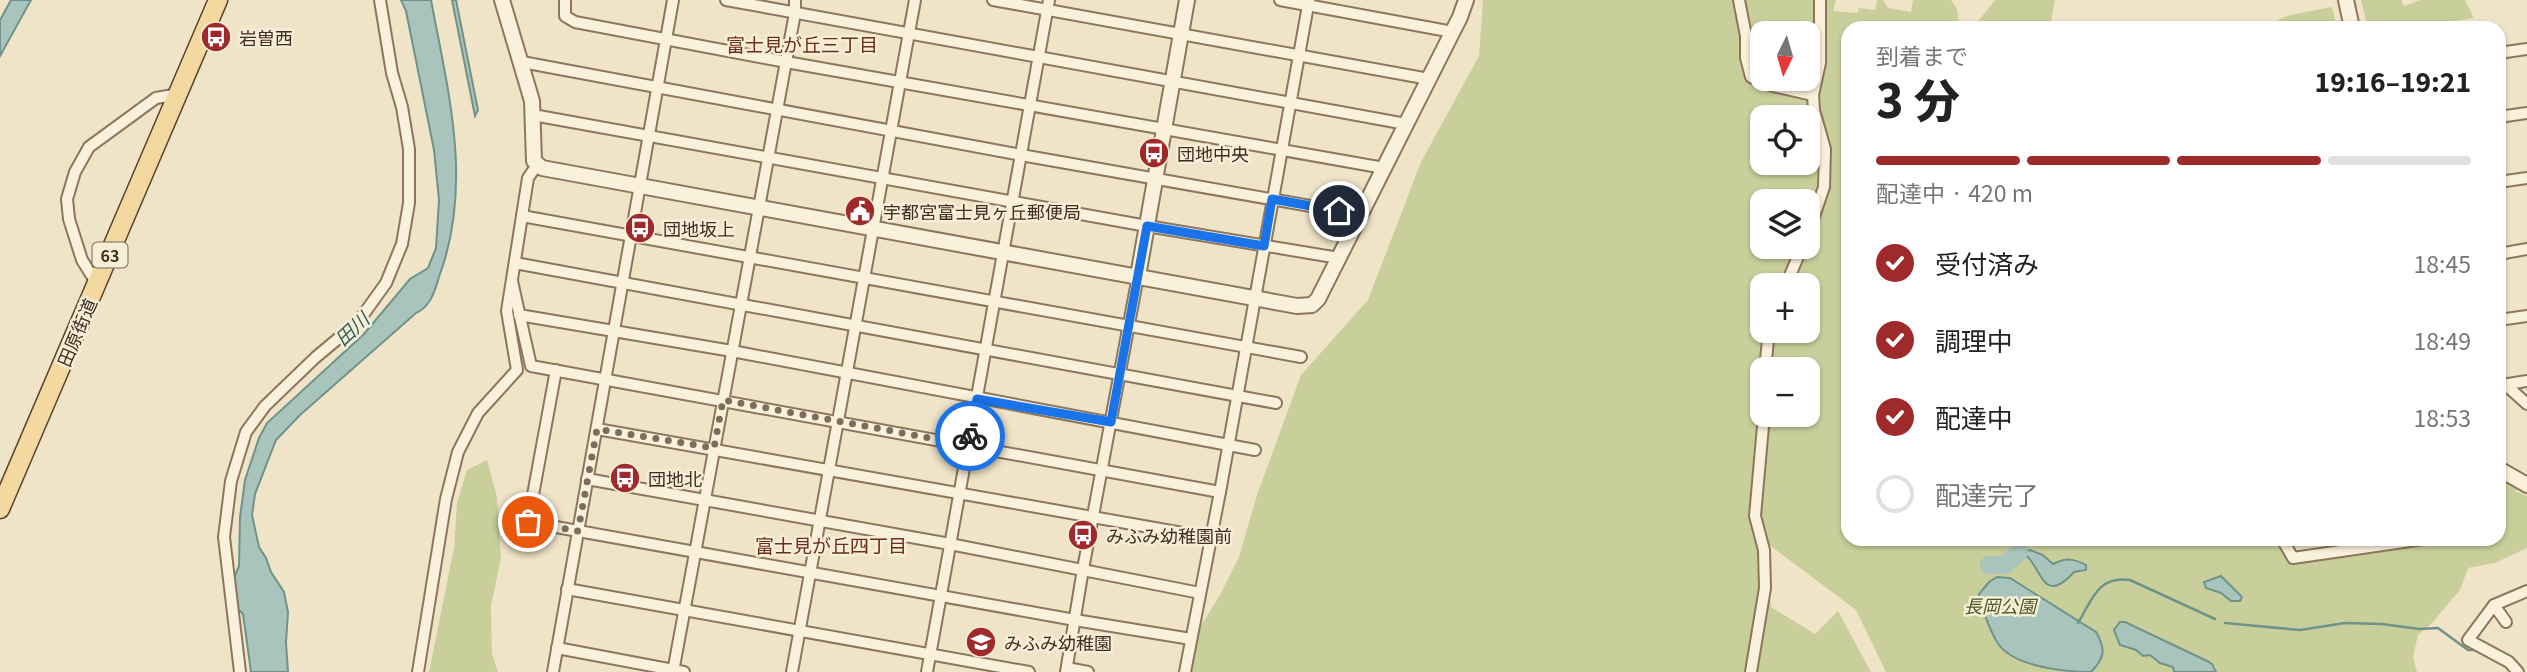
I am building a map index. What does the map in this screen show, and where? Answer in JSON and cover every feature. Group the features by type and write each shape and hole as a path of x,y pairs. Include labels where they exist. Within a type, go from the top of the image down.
{"main road":[{"name":"田原街道","path":"0,509 218,0"}],"street":[{"path":"240,672 225,537 231,481 246,432 273,398 358,322 386,283 402,244 410,203 409,149 402,107 392,73 380,0"},
{"path":"502,0 532,101 534,160 542,168 1297,306 1312,305 1318,299 1466,0"},
{"path":"565,0 565,16 575,22 1384,168"},
{"path":"554,672 673,0"},
{"path":"726,0 1406,124"},
{"path":"557,648 676,671 704,500 795,13 795,0"},
{"path":"792,672 915,0"},
{"path":"993,0 1048,5 1181,34 1429,79"},
{"path":"1088,672 1067,670 1187,0"},
{"path":"1280,0 1308,3 1452,32"},
{"path":"1739,0 1751,77 1773,86 1813,95"},
{"path":"1820,0 1820,63 1813,95 1814,110 1825,149 1824,187 1820,199"},
{"path":"2346,0 2350,21"},
{"path":"1185,672 1308,3"},
{"path":"927,672 1048,5"},
{"path":"2506,52 2527,49"},
{"path":"522,62 1361,215"},
{"path":"97,284 82,260 69,219 67,199 75,172 89,147 156,98 179,94"},
{"path":"2506,116 2527,113"},
{"path":"533,115 1339,258"},
{"path":"418,672 446,499 458,452 478,413 517,370 507,311 528,178 537,165"},
{"path":"2506,181 2527,179"},
{"path":"522,216 1301,356"},
{"path":"2506,253 2527,249"},
{"path":"515,263 1276,403"},
{"path":"512,281 531,366 1220,492"},
{"path":"519,315 732,351 1255,450"},
{"path":"2506,319 2527,316"},
{"path":"556,370 528,522 1191,639"},
{"path":"2506,385 2527,382"},
{"path":"2506,388 2527,404"},
{"path":"1751,672 1765,588 1764,551 1755,516 1763,427"},
{"path":"597,429 1211,538"},
{"path":"2506,473 2527,485"},
{"path":"587,479 950,544 1200,593"},
{"path":"2287,546 2293,558 2376,546"},
{"path":"567,589 1029,672"},
{"path":"2527,591 2494,605 2468,640 2509,662 2516,670 2527,671"},
{"path":"2494,605 2506,622"}],"green space":[{"name":"長岡公園","path":"1483,0 1836,0 1833,11 1857,13 1859,8 1875,10 1877,0 1883,0 1888,8 1911,12 1913,0 1951,0 1957,9 1959,21 1841,21 1841,546 2281,546 2293,564 2424,546 2506,546 2506,482 2517,489 2515,491 2527,496 2527,548 2495,563 2468,568 2460,590 2418,635 2413,657 2417,672 1886,672 1856,610 1768,544 1763,522 1771,607 1815,634 1838,611 1871,672 1185,672 1197,632 1239,557 1257,495 1301,375 1368,300 1421,162 1479,56"},
{"path":"1995,0 2055,0 2051,21 1978,21"},
{"path":"2361,0 2401,0 2404,6 2421,0 2465,0 2474,18 2454,21 2366,21"},
{"path":"2332,7 2335,21 2276,21 2290,15"},
{"path":"487,460 497,497 501,558 491,606 492,654 498,672 429,672 454,548 457,503 467,470"}],"water":[{"path":"11,0 31,0 0,56 0,20"},
{"path":"401,0 431,0 454,137 455,206 450,240 434,291 426,306 300,415 276,440 255,494 252,515 259,547 284,592 288,612 288,672 251,672 243,614 237,608 234,578 239,566 240,517 245,480 259,438 267,423 364,334 410,279 428,268 436,248 439,200 434,150 406,11"},
{"path":"452,0 456,0 478,110 475,116"},
{"path":"2030,550 2043,555 2053,564 2066,560 2077,561 2086,565 2086,570 2074,572 2063,583 2054,586 2047,584 2027,556 2019,552"},
{"path":"2221,576 2242,597 2240,601 2231,601 2221,593 2206,588 2204,582"},
{"path":"1997,577 2010,578 2096,632 2103,648 2099,662 2091,672 2042,667 2017,658 1999,645 1979,600 1979,594"},
{"path":"2120,622 2205,660 2212,664 2216,672 2174,672 2173,667 2160,663 2150,655 2143,656 2136,650 2120,645 2114,630"}],"waterway":[{"path":"1989,565 2005,565 2019,552"},
{"path":"2078,623 2097,591 2110,581 2119,579 2130,580 2215,619"},
{"path":"2225,623 2300,630 2345,623 2438,628 2468,650 2474,650"}],"way so far":[{"path":"528,522 578,531 597,429 714,448 723,400 968,445 970,436"}],"place":[{"name":"岩曽西","path":"216,37"},
{"name":"団地中央","path":"1154,153"},
{"name":"宇都宮富士見ヶ丘郵便局","path":"860,211"},
{"name":"団地坂上","path":"640,228"},
{"name":"団地北","path":"625,478"},
{"name":"みふみ幼稚園前","path":"1083,535"},
{"name":"みふみ幼稚園","path":"981,642"}],"district":[{"name":"富士見が丘三丁目","path":"802,43"},
{"name":"富士見が丘四丁目","path":"831,544"}],"route":[{"path":"970,436 977,399 1111,422 1147,226 1264,246 1272,199 1339,211"}],"water label":[{"name":"田川","path":"351,328"}]}
